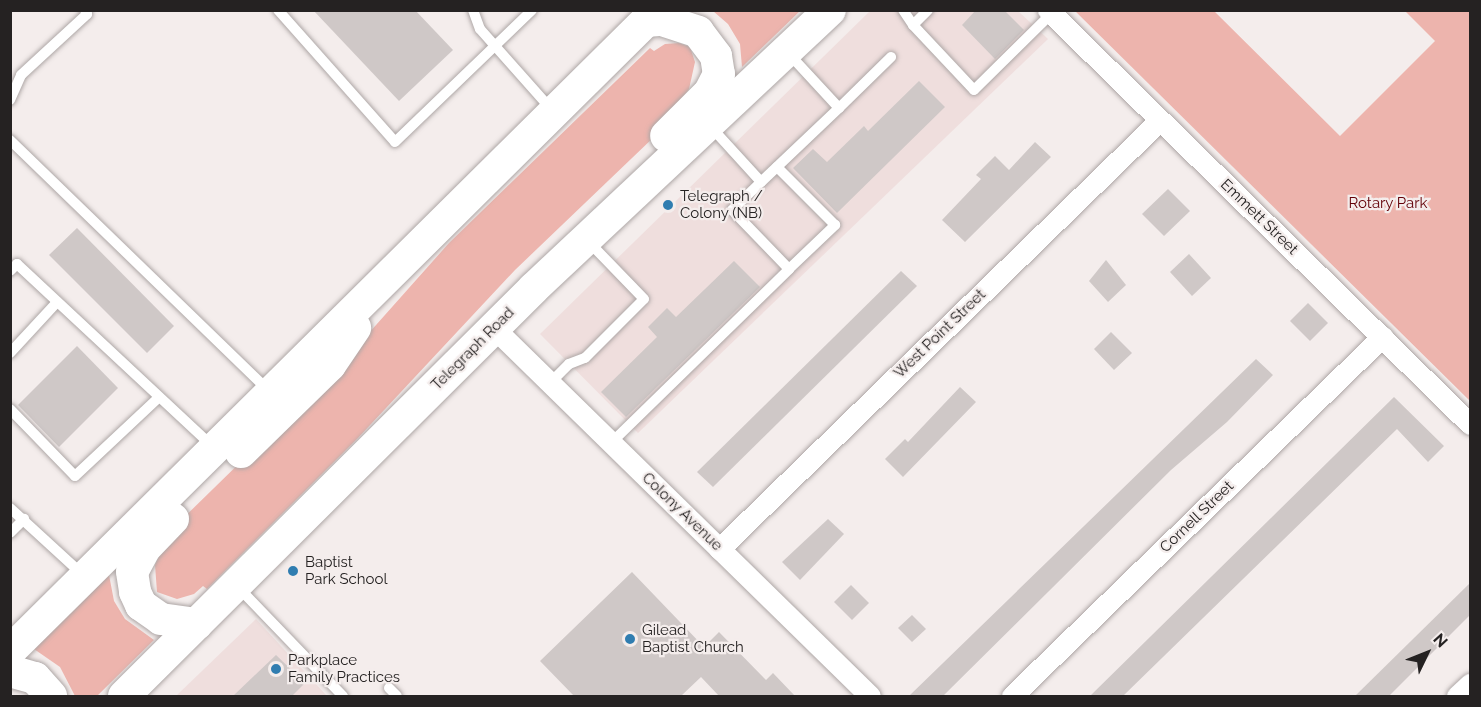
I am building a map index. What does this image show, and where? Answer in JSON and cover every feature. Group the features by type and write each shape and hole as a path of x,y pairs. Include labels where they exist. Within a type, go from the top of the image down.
{"main road":[{"name":"Telegraph Road","path":"123,696 470,351 830,10"},
{"path":"10,651 651,16 682,24 707,40 716,56 719,74 711,92 519,277 470,351"},
{"path":"197,624 161,619 141,605 132,573 145,548 330,365 393,273"},
{"path":"10,671 35,678 51,696"}],"street":[{"name":"Emmett Street","path":"1049,12 1470,424"},
{"name":"West Point Street","path":"719,549 1160,120"},
{"name":"Colony Avenue","path":"494,328 870,696"},
{"name":"Cornell Street","path":"1012,696 1382,337"},
{"path":"1457,696 1470,684"}],"lane":[{"path":"10,100 21,75 87,14 85,10"},
{"path":"278,10 395,142 532,10"},
{"path":"473,10 480,29 553,111"},
{"path":"903,10 913,25 974,90 1049,12"},
{"path":"913,25 928,10"},
{"path":"786,52 839,108"},
{"path":"789,269 732,210 891,57"},
{"path":"709,124 761,182"},
{"path":"10,140 271,392"},
{"path":"611,443 835,225 777,167"},
{"path":"550,383 569,364 585,358 645,299 586,239"},
{"path":"10,271 17,264 214,448"},
{"path":"10,353 57,302"},
{"path":"10,409 75,476 159,397"},
{"path":"10,508 85,576"},
{"path":"10,533 24,519"},
{"path":"237,585 344,696"}],"shaded area":[{"path":"870,11 1018,11 1048,39 638,433 540,334"},
{"path":"256,619 327,696 176,696"}],"green space":[{"path":"713,11 800,11 742,67 740,44 728,24"},
{"name":"Rotary Park","path":"1075,11 1214,11 1340,136 1435,41 1405,11 1470,11 1470,401"},
{"path":"679,43 690,47 695,62 689,89 674,110 678,114 515,270 358,438 207,589 203,586 194,594 177,599 157,592 155,565 170,531 344,361 449,243 650,48 654,51 665,44"},
{"path":"109,575 114,601 125,619 154,640 97,696 75,696 60,667 34,649"}],"building":[{"path":"313,10 415,10 453,50 399,101"},
{"path":"976,10 1004,10 1024,30 995,59 962,25"},
{"path":"919,81 945,107 837,213 793,168 813,149 827,162 864,126 868,131"},
{"path":"1035,142 1051,157 965,242 942,220 981,179 976,175 995,156 1009,170"},
{"path":"1168,189 1190,211 1164,236 1142,214"},
{"path":"77,228 174,326 147,353 49,255"},
{"path":"1189,254 1211,278 1192,296 1170,272"},
{"path":"1106,260 1126,285 1108,302 1089,281"},
{"path":"734,261 760,287 626,417 601,392 657,337 648,327 667,308 676,317"},
{"path":"901,271 917,286 713,487 697,472"},
{"path":"1308,303 1328,323 1310,341 1290,321"},
{"path":"1111,332 1132,353 1114,370 1094,349"},
{"path":"77,346 118,388 59,447 18,405"},
{"path":"1256,359 1273,375 1227,422 1171,470 943,696 909,696"},
{"path":"960,387 976,402 903,477 885,459 905,439 908,442"},
{"path":"1394,397 1444,446 1428,462 1397,429 1123,696 1090,696"},
{"path":"828,519 844,534 800,580 782,562"},
{"name":"Gilead Baptist Church","path":"632,572 704,647 719,632 766,680 773,673 795,696 719,696 701,677 681,696 574,696 540,661"},
{"path":"1470,583 1470,615 1389,696 1355,696"},
{"path":"851,585 869,603 852,620 834,602"},
{"path":"912,615 926,629 912,642 898,628"},
{"name":"Parkplace Family Practices","path":"276,655 305,683 292,696 233,696"}],"place":[{"name":"Telegraph / Colony (NB)","path":"668,205"},
{"name":"Baptist Park School","path":"293,571"},
{"name":"Gilead Baptist Church","path":"630,639"},
{"name":"Parkplace Family Practices","path":"276,669"}]}
